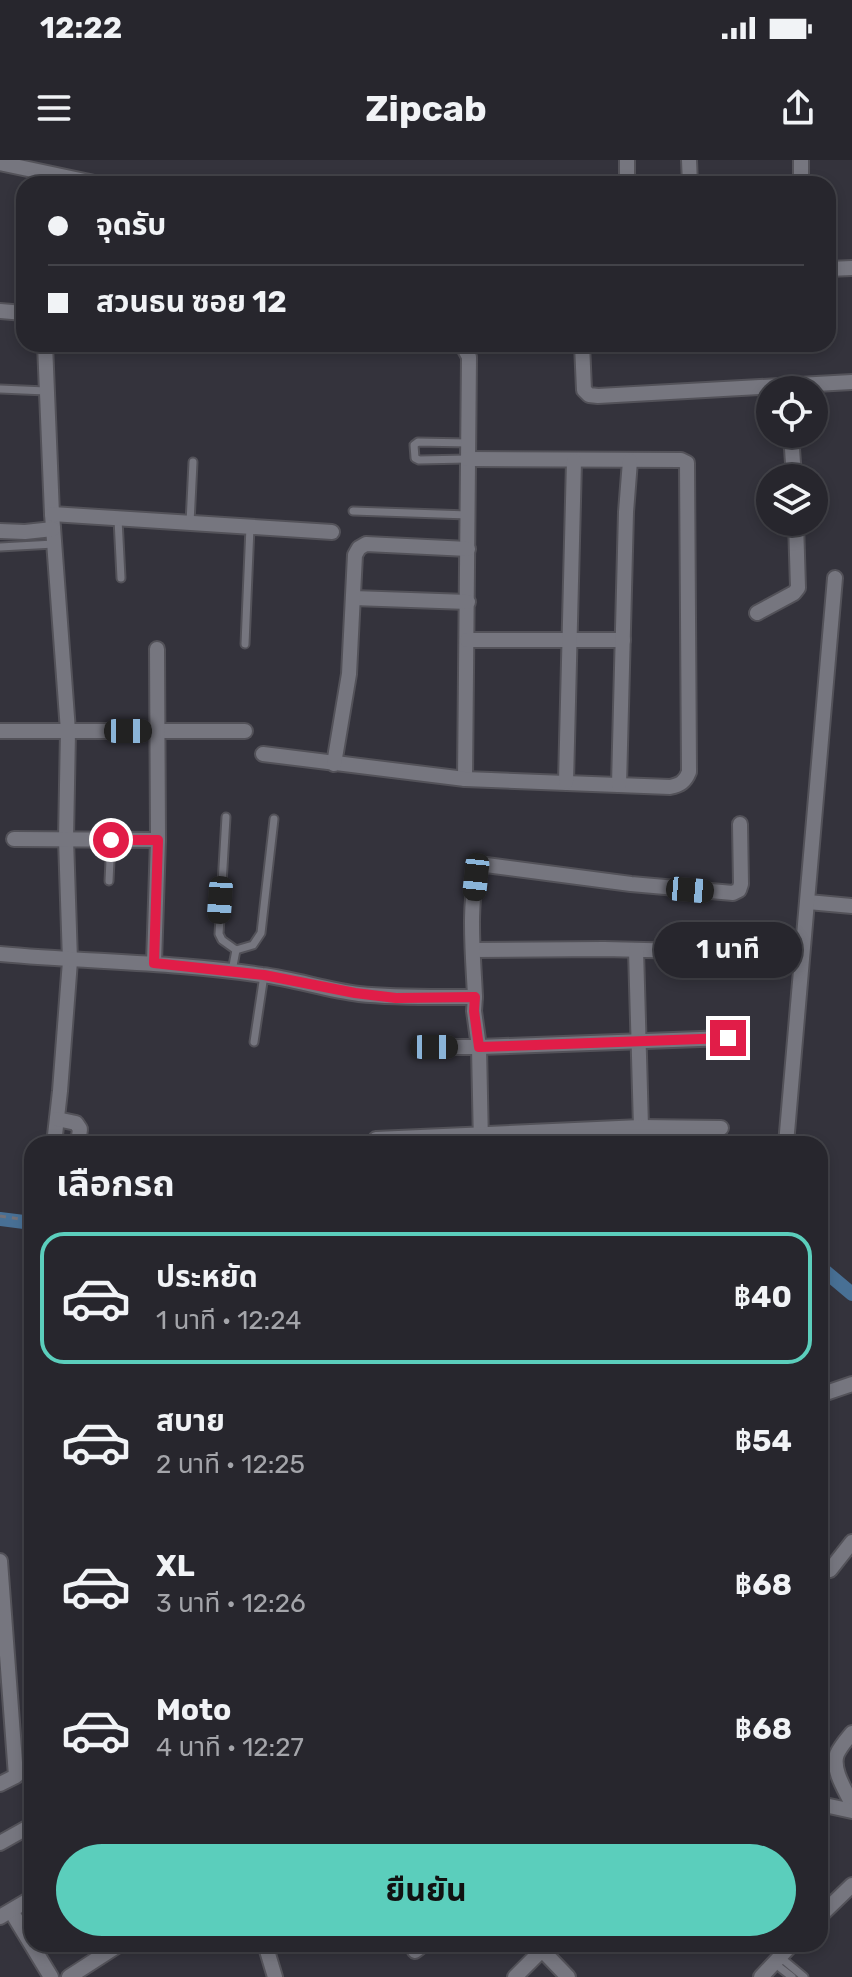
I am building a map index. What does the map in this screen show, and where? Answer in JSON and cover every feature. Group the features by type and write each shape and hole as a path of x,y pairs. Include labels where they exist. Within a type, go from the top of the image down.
{"street":[{"path":"0,163 57,176"},
{"path":"45,352 53,529 68,731 66,839 70,961 55,1136"},
{"path":"465,779 468,602 466,352"},
{"path":"582,352 584,390 589,395 756,389"},
{"path":"828,384 852,382"},
{"path":"263,754 465,779 670,787 678,786 685,780 689,772 687,463 681,460 467,459"},
{"path":"566,782 574,461"},
{"path":"619,785 630,461"},
{"path":"0,531 25,532 118,519 332,532"},
{"path":"757,613 798,588 796,536"},
{"path":"334,764 349,674 355,555 359,548 366,544 468,549"},
{"path":"787,1136 835,578"},
{"path":"353,598 468,602"},
{"path":"467,640 623,640"},
{"path":"154,963 158,840 157,649"},
{"path":"0,731 245,731"},
{"path":"481,1136 472,920 476,877 483,866 733,893 739,890 741,884 740,824"},
{"path":"14,839 158,840"},
{"path":"808,902 852,906"},
{"path":"473,950 727,952"},
{"path":"636,950 641,1127"},
{"path":"0,954 232,971 396,998 475,997"},
{"path":"434,1047 728,1038"},
{"path":"57,1119 76,1123 80,1129 79,1136"},
{"path":"530,1136 641,1127 721,1128"},
{"path":"828,1392 852,1384"},
{"path":"830,1570 852,1542"},
{"path":"0,1561 7,1747 16,1776 0,1784"},
{"path":"852,1733 835,1762 852,1804"},
{"path":"828,1806 852,1811"},
{"path":"0,1843 24,1830"},
{"path":"828,1908 852,1885"},
{"path":"24,1903 5,1914 24,1940"},
{"path":"33,1952 51,1977"},
{"path":"69,1977 108,1952"},
{"path":"267,1952 275,1977"},
{"path":"515,1977 540,1952"},
{"path":"549,1952 568,1977"},
{"path":"761,1977 784,1952"}],"lane":[{"path":"0,389 47,391"},
{"path":"467,459 419,460 415,458 413,449 418,442 468,443"},
{"path":"190,523 193,462"},
{"path":"353,511 468,515"},
{"path":"118,519 121,578"},
{"path":"245,644 250,527"},
{"path":"0,547 53,529"},
{"path":"226,817 219,934 236,950"},
{"path":"236,950 253,945 261,933 274,819"},
{"path":"109,881 111,840"},
{"path":"232,971 236,950"},
{"path":"254,1042 264,975"},
{"path":"777,1960 792,1977"},
{"path":"777,1960 804,1977"}],"path":[{"path":"0,1216 24,1220"}],"waterway":[{"path":"0,1219 24,1222"},
{"path":"828,1274 852,1294"}],"route":[{"path":"111,840 158,840 154,963 264,975 396,998 475,997 479,1047 728,1038"}]}
